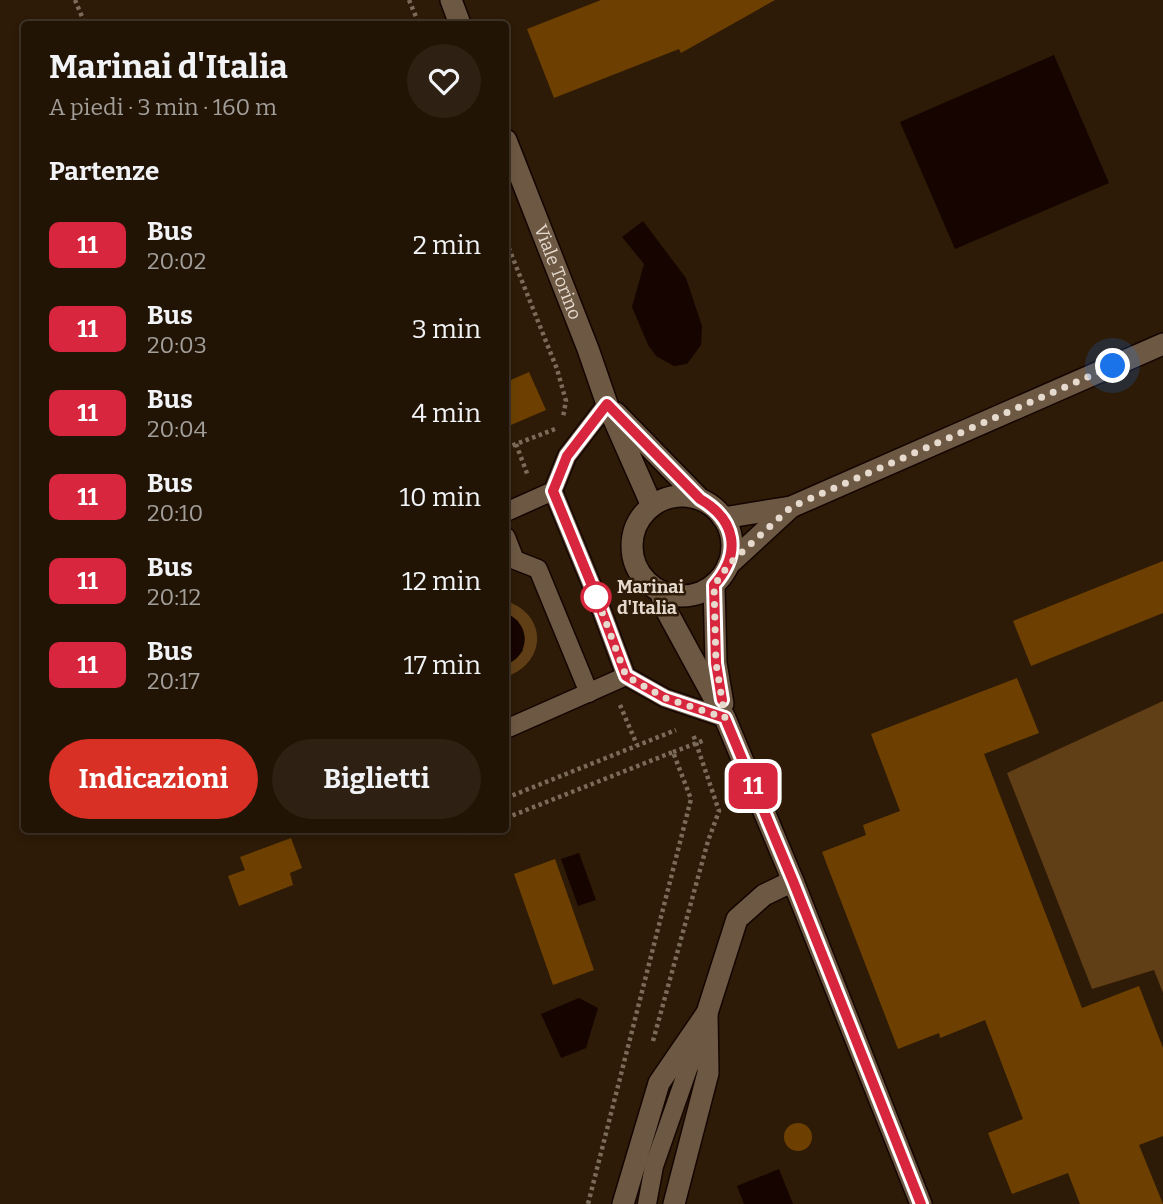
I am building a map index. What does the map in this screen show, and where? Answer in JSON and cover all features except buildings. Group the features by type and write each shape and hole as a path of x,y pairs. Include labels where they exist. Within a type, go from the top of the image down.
{"street":[{"name":"Viale Torino","path":"509,148 607,404 652,506"},
{"path":"723,518 791,507 1163,344"},
{"name":"Viale Torino","path":"607,404 700,499"},
{"path":"728,565 732,541 729,529 713,507 700,499 675,496 663,499 643,514 633,534 633,557 643,578 661,592 683,596 705,591 714,585 728,565 791,507"},
{"path":"714,585 716,663 727,724"},
{"path":"661,592 664,606 727,724 793,881 921,1204"},
{"path":"623,1204 659,1083 707,1013 737,919 764,895 793,881"},
{"path":"674,1204 708,1073 707,1013"}],"lane":[{"path":"509,511 553,491 567,456 607,404"},
{"path":"553,491 626,676 665,698 727,724"},
{"path":"509,545 515,560 538,569 589,693"},
{"path":"509,728 626,676"},
{"path":"647,1204 654,1166 707,1013"}],"path":[{"path":"75,0 84,21"},
{"path":"409,0 418,21"},
{"path":"509,249 557,369 566,401 561,426 509,447"},
{"path":"509,817 696,743 727,724"},
{"path":"509,797 680,728"},
{"path":"653,1042 708,841 719,811 692,732"},
{"path":"588,1204 691,799 673,752"}],"shaded area":[{"path":"1054,55 1109,183 955,249 900,122"},
{"path":"643,221 686,278 702,326 701,345 687,364 674,366 656,356 648,345 632,307 644,264 622,237"},
{"path":"509,602 520,607 529,616 537,639 529,661 509,675 509,663 523,651 518,621 509,615"},
{"path":"509,615 520,624 525,639 524,647 509,663"},
{"path":"1163,701 1163,993 1154,970 1092,989 1007,773"},
{"path":"579,853 596,900 578,906 561,859"},
{"path":"579,998 598,1008 586,1048 561,1058 541,1014"},
{"path":"779,1169 793,1204 744,1204 737,1186"}],"bus line":[{"name":"11","path":"722,700 716,663 714,585 728,565 732,541 729,529 713,507 700,499 607,404 567,456 553,491 626,676 665,698 725,718 921,1204"}],"place":[{"name":"Marinai d'Italia","path":"596,597"}],"route":[{"path":"596,597 595,593 626,676 665,698 725,718 716,663 714,585 728,565 791,507 1113,366"}]}
